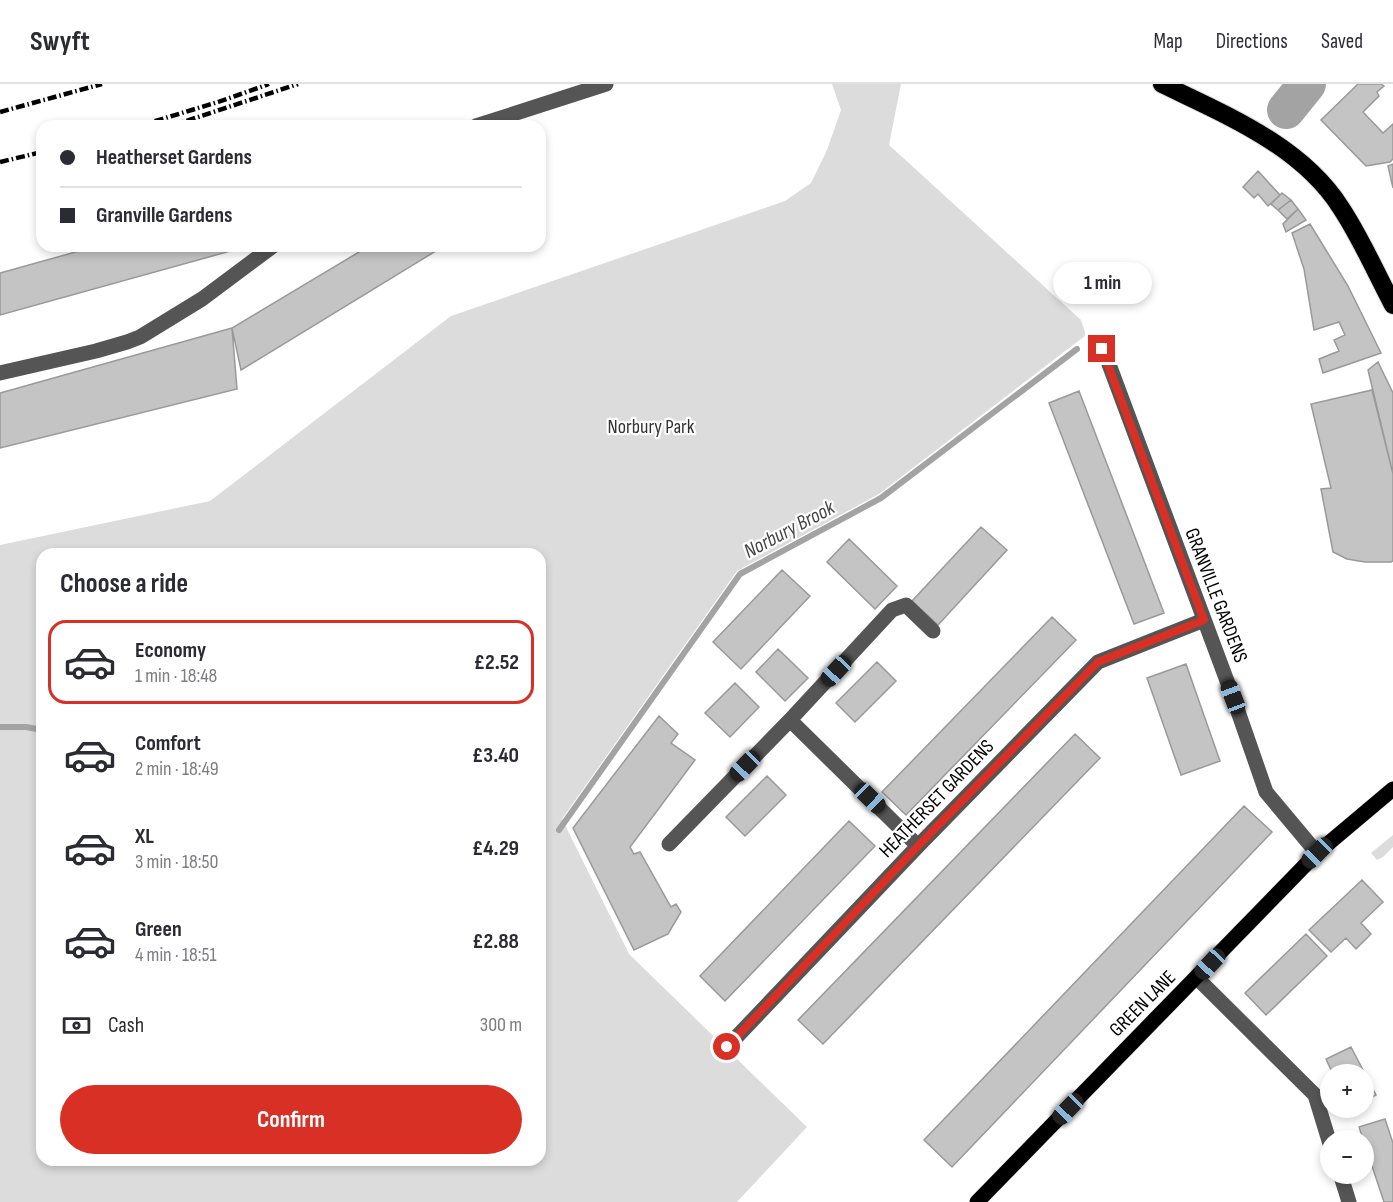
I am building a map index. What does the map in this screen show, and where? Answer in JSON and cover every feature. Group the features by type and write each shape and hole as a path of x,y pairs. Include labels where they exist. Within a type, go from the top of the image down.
{"highway":[{"path":"1162,84 1262,136 1313,173 1341,207 1393,305"}],"main road":[{"name":"GREEN LANE","path":"977,1202 1317,853 1393,789"}],"street":[{"path":"495,120 606,84"},
{"path":"0,373 96,351 140,337 202,299 265,252"},
{"name":"GRANVILLE GARDENS","path":"1100,340 1266,792 1317,853"},
{"path":"669,844 790,720 892,610 906,605 933,631"},
{"name":"HEATHERSET GARDENS","path":"727,1047 918,846 1098,662 1204,620"},
{"path":"790,720 918,846"},
{"path":"1197,978 1315,1095 1326,1130"},
{"path":"1343,1184 1349,1202"}],"green space":[{"name":"Norbury Park","path":"832,84 901,84 889,145 1081,320 1086,335 879,494 737,571 562,819 629,954 807,1127 737,1202 0,1202 0,545 210,501 451,316 785,201 811,183 827,150 841,110"},
{"path":"1393,835 1393,847 1377,860 1371,853"}],"building":[{"path":"1358,84 1384,86 1377,92 1379,96 1363,112 1383,133 1393,124 1393,159 1390,162 1366,166 1321,120"},
{"path":"1393,164 1393,188 1388,166"},
{"path":"1258,171 1280,195 1268,206 1258,194 1254,198 1243,187"},
{"path":"1282,193 1291,200 1278,210 1271,204"},
{"path":"1291,200 1298,209 1287,219 1278,210"},
{"path":"1298,209 1306,220 1286,232 1283,224"},
{"path":"1310,224 1348,286 1381,353 1323,373 1319,359 1339,351 1334,340 1345,335 1339,322 1314,330 1304,269 1292,233"},
{"path":"75,252 227,252 0,315 0,273"},
{"path":"359,252 434,252 241,370 232,328"},
{"path":"232,328 237,389 0,448 0,393"},
{"path":"1378,362 1393,393 1393,474 1368,370"},
{"path":"1372,390 1393,474 1393,561 1391,562 1347,559 1333,552 1321,489 1331,488 1311,404"},
{"path":"1079,391 1164,613 1134,624 1049,403"},
{"path":"981,527 1007,550 938,625 912,601"},
{"path":"849,539 897,586 875,609 827,562"},
{"path":"782,570 810,596 741,669 713,642"},
{"path":"1052,617 1076,640 906,815 882,792"},
{"path":"778,649 808,678 785,701 756,672"},
{"path":"877,662 896,681 855,722 836,703"},
{"path":"1186,664 1220,761 1181,775 1147,678"},
{"path":"735,683 759,707 730,737 705,713"},
{"path":"659,716 678,734 671,743 695,760 630,847 634,854 640,852 671,907 676,904 681,912 668,934 634,950 573,828"},
{"path":"1075,734 1100,758 823,1044 798,1020"},
{"path":"767,776 786,795 745,836 726,817"},
{"path":"1244,806 1272,832 952,1167 924,1140"},
{"path":"849,821 875,846 725,1001 700,976"},
{"path":"1362,880 1383,902 1361,923 1371,934 1356,949 1346,938 1331,952 1309,930"},
{"path":"1306,934 1327,956 1266,1015 1245,993"},
{"path":"1351,1047 1360,1064 1328,1064 1326,1059"},
{"path":"1385,1119 1393,1143 1393,1202 1384,1202 1374,1172 1374,1130 1360,1130 1359,1127"}],"waterway":[{"path":"1286,110 1307,84"},
{"name":"Norbury Brook","path":"559,830 740,574 881,498 1077,349"},
{"name":"Norbury Brook","path":"0,727 36,729"}],"railway":[{"path":"0,112 102,84"},
{"path":"159,120 269,84"},
{"path":"189,120 298,84"},
{"path":"0,162 36,153"}],"route":[{"path":"727,1047 918,846 1098,662 1204,620 1102,349"}]}
